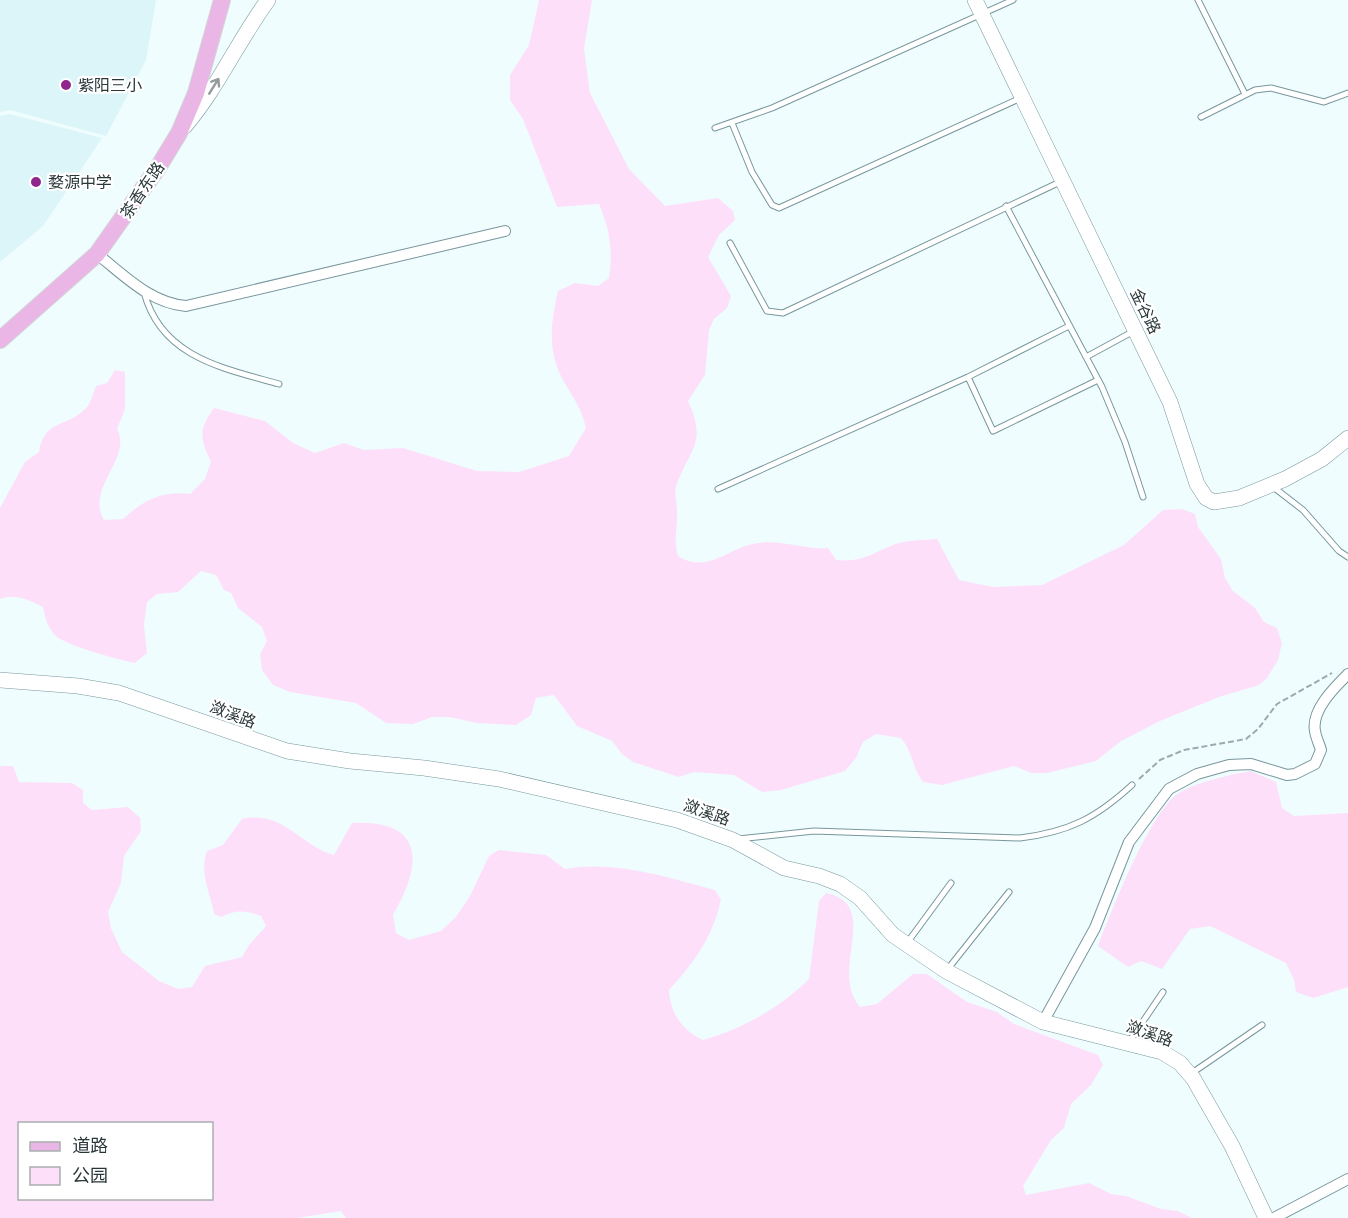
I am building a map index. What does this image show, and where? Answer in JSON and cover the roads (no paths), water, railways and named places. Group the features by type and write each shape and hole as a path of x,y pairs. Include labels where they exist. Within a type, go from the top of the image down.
{"main road":[{"name":"茶香东路","path":"0,340 97,254 179,133 196,93 222,0"}],"street":[{"path":"179,133 214,88 246,29 268,0"},
{"name":"金谷路","path":"975,0 1170,402 1197,484 1206,498 1214,502 1239,498 1322,459 1348,438"},
{"path":"97,254 144,290 171,305 186,306 505,231"},
{"path":"1042,1022 1095,928 1128,842 1169,789 1197,774 1229,765 1251,764 1287,775 1309,769 1315,764 1321,750 1315,732 1316,719 1330,691 1343,672"},
{"name":"潋溪路","path":"0,680 78,686 118,693 287,751 499,779 677,820 733,840 784,868 819,876 840,884 860,898 893,935 946,971 1042,1022 1162,1052 1180,1063 1190,1074 1232,1146 1266,1218"},
{"path":"1274,1218 1348,1179"}],"lane":[{"path":"715,128 732,123 1013,0"},
{"path":"1198,0 1245,94"},
{"path":"1201,117 1245,94 1271,88 1324,102 1348,93"},
{"path":"732,123 752,172 772,206 779,208 1022,97"},
{"path":"730,243 767,311 783,313 1063,181"},
{"path":"1006,206 1098,380 1125,441 1143,497"},
{"path":"144,290 156,323 181,349 240,373 279,384"},
{"path":"718,489 968,377 1069,326"},
{"path":"1086,357 1135,330"},
{"path":"968,377 993,431 1098,380"},
{"path":"1271,484 1303,510 1339,551 1348,557"},
{"path":"733,840 752,836 814,831 1020,838 1051,834 1082,823 1106,809 1132,785"},
{"path":"907,944 951,883"},
{"path":"946,971 1009,892"},
{"path":"1128,1043 1163,992"},
{"path":"1190,1074 1262,1025"}],"place":[{"name":"紫阳三小","path":"66,85"},
{"name":"婺源中学","path":"36,182"}]}
